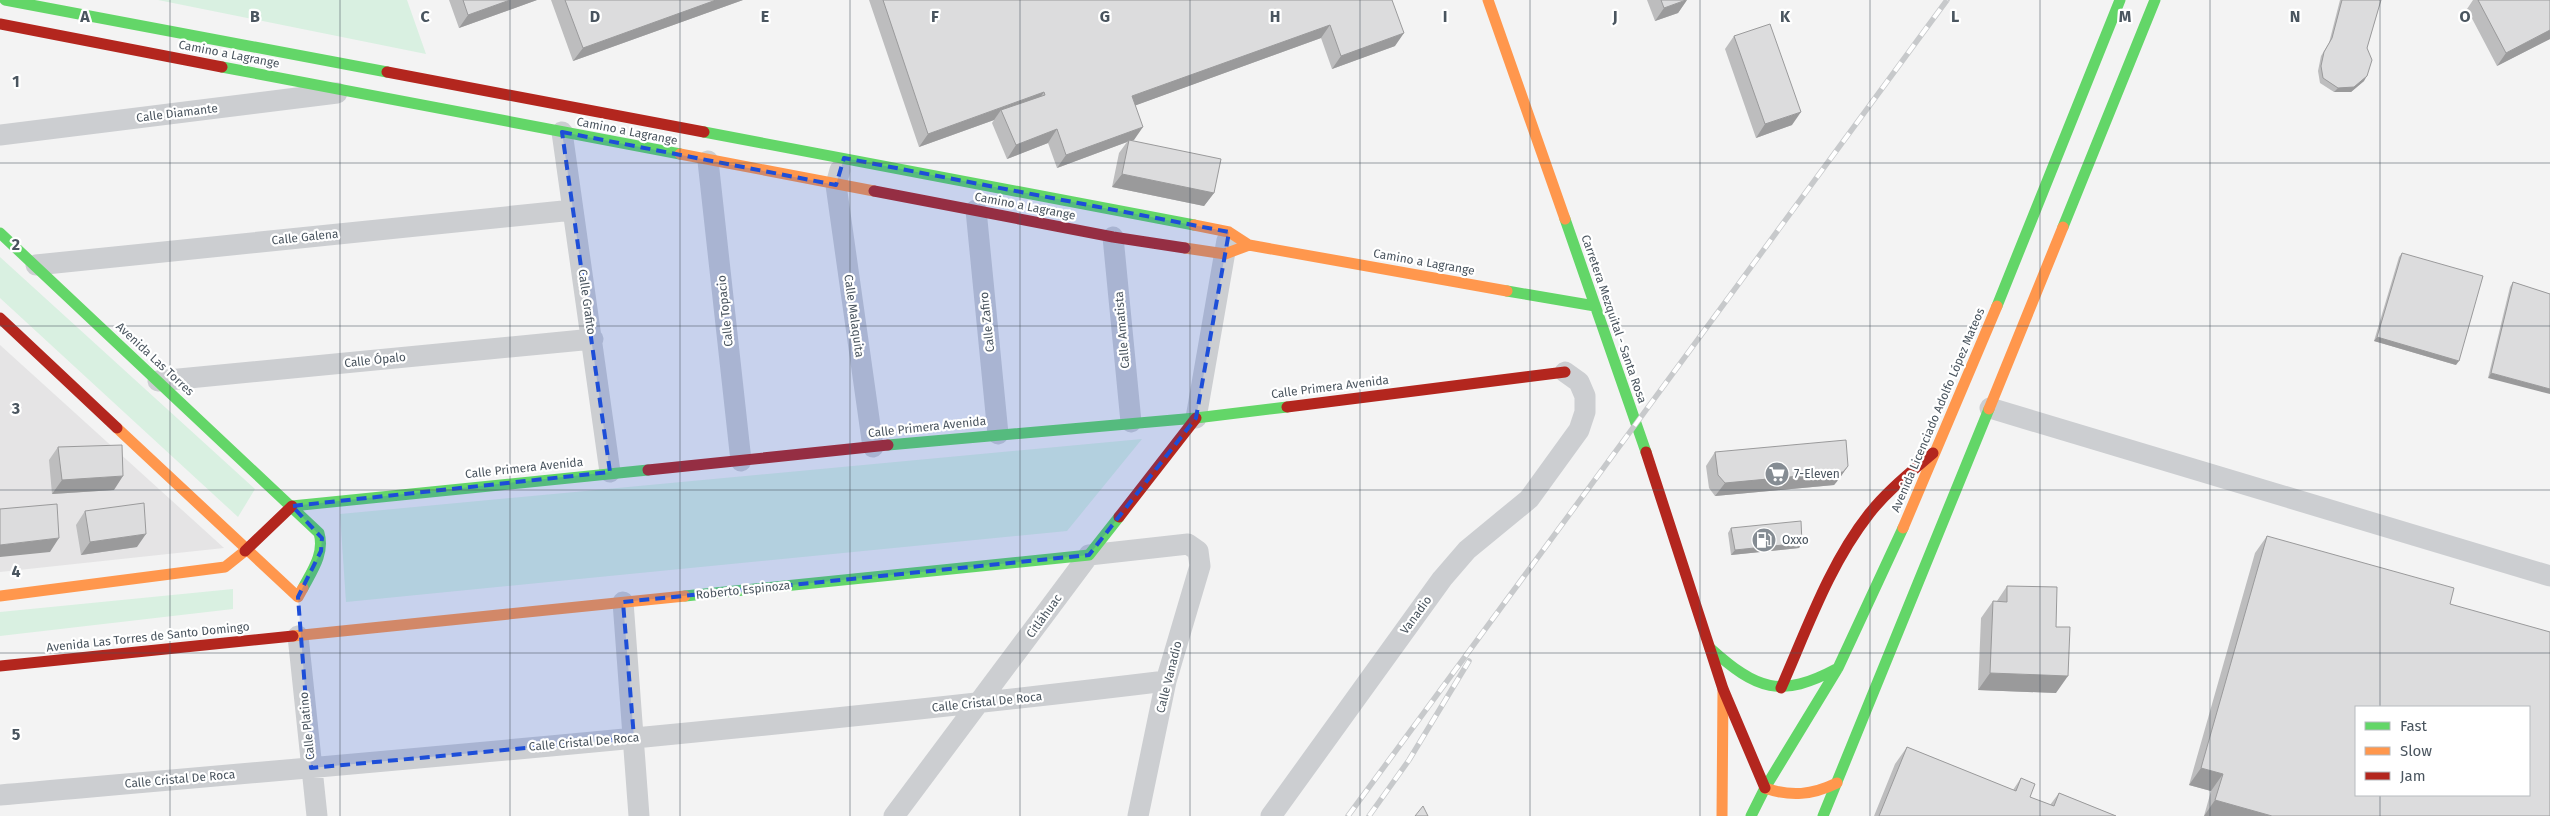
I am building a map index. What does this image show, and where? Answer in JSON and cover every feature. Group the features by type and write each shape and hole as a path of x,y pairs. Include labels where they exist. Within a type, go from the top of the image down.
{"street":[{"name":"Camino a Lagrange","path":"5,0 1229,232 1248,245 1595,306"},
{"name":"Carretera Mezquital - Santa Rosa","path":"1488,0 1595,306 1723,689"},
{"name":"Avenida Licenciado Adolfo López Mateos","path":"1751,816 1764,788 1838,668 1938,449 2050,178 2120,0"},
{"path":"1823,816 2155,0"},
{"name":"Camino a Lagrange","path":"0,24 708,161 1113,237 1225,254"},
{"name":"Calle Diamante","path":"0,135 354,91"},
{"name":"Calle Grafito","path":"562,132 610,472"},
{"path":"836,185 844,158"},
{"name":"Calle Topacio","path":"708,161 741,461"},
{"name":"Calle Malaquita","path":"836,185 872,447"},
{"name":"Calle Galena","path":"36,265 573,210"},
{"name":"Calle Zafiro","path":"976,210 998,434"},
{"path":"1196,418 1229,232"},
{"name":"Avenida Las Torres","path":"0,233 292,506 322,538 321,551 298,602 247,548 0,318"},
{"name":"Calle Amatista","path":"1113,237 1131,422"},
{"path":"1225,254 1248,245"},
{"name":"Calle Ópalo","path":"158,381 592,339"},
{"name":"Calle Primera Avenida","path":"292,506 610,472 741,461 998,434 1196,418 1565,372"},
{"name":"Vanadio","path":"1272,816 1442,579 1467,550 1529,499 1579,430 1585,412 1585,396 1578,382 1565,372"},
{"path":"1990,408 2550,576"},
{"name":"Citláhuac","path":"894,816 1089,555 1196,418"},
{"path":"1781,688 1836,566 1850,540 1886,494 1938,449"},
{"path":"0,596 225,567 236,560 292,506"},
{"name":"Roberto Espinoza","path":"298,631 623,602 1188,544"},
{"name":"Calle Vanadio","path":"1138,816 1166,681 1200,566 1198,552 1188,544"},
{"path":"623,602 639,816"},
{"name":"Avenida Las Torres de Santo Domingo","path":"0,666 298,631"},
{"name":"Calle Platino","path":"298,631 317,816"},
{"path":"1710,648 1743,677 1761,685 1781,688 1800,687 1818,680 1838,668"},
{"name":"Calle Cristal De Roca","path":"0,796 634,738 979,704 1166,681"},
{"path":"1723,689 1764,788 1767,807"},
{"path":"1722,816 1723,689"},
{"path":"1764,788 1780,794 1807,795 1837,783"}],"highlighted area":[{"path":"562,132 836,185 844,158 1229,232 1196,418 1089,555 623,602 634,738 311,768 298,597 321,551 322,538 292,506 610,472"}],"shaded area":[{"path":"0,345 224,548 0,572"}],"green space":[{"path":"158,0 407,0 426,54"},
{"path":"0,257 255,489 238,517 0,298"},
{"path":"1142,439 1067,531 346,602 340,514"},
{"path":"233,589 233,609 0,636 0,612"}],"building":[{"path":"463,0 510,0 468,15"},
{"path":"565,0 716,0 583,48"},
{"path":"883,0 1392,0 1404,33 1341,56 1330,25 1132,96 1143,127 1066,155 1057,129 1016,145 1001,110 1045,95 1044,92 928,134"},
{"path":"1661,0 1686,0 1664,8"},
{"path":"2342,0 2381,0 2367,48 2372,60 2367,76 2354,87 2338,88 2323,78 2321,66 2324,52 2332,38"},
{"path":"2478,0 2550,0 2550,30 2506,53"},
{"path":"1770,24 1801,112 1765,124 1734,36"},
{"path":"1129,140 1221,159 1214,193 1122,174"},
{"path":"2402,253 2483,276 2459,361 2377,337"},
{"path":"2513,282 2550,294 2550,389 2491,373"},
{"path":"1846,440 1848,466 1843,472 1725,483 1718,475 1715,452"},
{"path":"122,445 123,476 62,480 58,447"},
{"path":"144,503 146,534 90,542 85,511"},
{"path":"57,504 59,538 0,545 0,509"},
{"name":"Oxxo","path":"1801,521 1802,543 1735,550 1731,528"},
{"path":"2267,536 2454,588 2450,604 2550,632 2550,816 2272,816 2215,800 2223,774 2201,768"},
{"path":"2007,586 2057,587 2056,627 2070,627 2068,676 1990,673 1993,601 2007,602"},
{"path":"1907,747 2016,791 2021,778 2035,784 2030,797 2054,806 2059,793 2116,816 1879,816"},
{"path":"1423,806 1428,816 1415,816"}],"railway":[{"path":"1348,816 1947,0"},
{"path":"1369,816 1409,760 1469,661"}],"traffic: fast":[{"path":"5,0 387,72"},
{"path":"1997,306 2120,0"},
{"path":"2063,227 2155,0"},
{"path":"222,67 680,154"},
{"path":"704,132 1194,225"},
{"path":"1565,219 1646,452"},
{"path":"0,233 319,533 319,555 303,588"},
{"path":"1507,291 1595,306"},
{"path":"888,445 1196,418 1287,407"},
{"path":"1823,816 1989,409"},
{"path":"292,506 648,470"},
{"path":"685,596 1089,555 1119,517"},
{"path":"1751,816 1765,788 1838,668 1903,528"},
{"path":"1710,648 1742,673 1756,681 1770,685 1800,684 1838,668"}],"traffic: slow":[{"path":"1488,0 1565,219"},
{"path":"680,154 874,191"},
{"path":"1194,225 1229,232 1249,245 1507,291"},
{"path":"1989,409 2063,227"},
{"path":"1185,248 1225,254 1249,245"},
{"path":"1903,528 1997,306"},
{"path":"117,428 298,597 303,588"},
{"path":"0,596 225,567 245,551"},
{"path":"293,636 685,596"},
{"path":"1722,816 1723,689"},
{"path":"1765,788 1793,794 1819,790 1837,783"}],"traffic: jam":[{"path":"0,24 222,67"},
{"path":"387,72 704,132"},
{"path":"874,191 1113,237 1185,248"},
{"path":"0,318 117,428"},
{"path":"1287,407 1565,372"},
{"path":"1119,517 1196,418"},
{"path":"648,470 888,445"},
{"path":"1646,452 1723,689 1765,788"},
{"path":"1781,688 1830,576 1842,554 1869,514 1884,497 1933,453"},
{"path":"245,551 292,506"},
{"path":"0,666 293,636"}],"place":[{"name":"7-Eleven","path":"1777,474"},
{"name":"Oxxo","path":"1764,540"}]}
